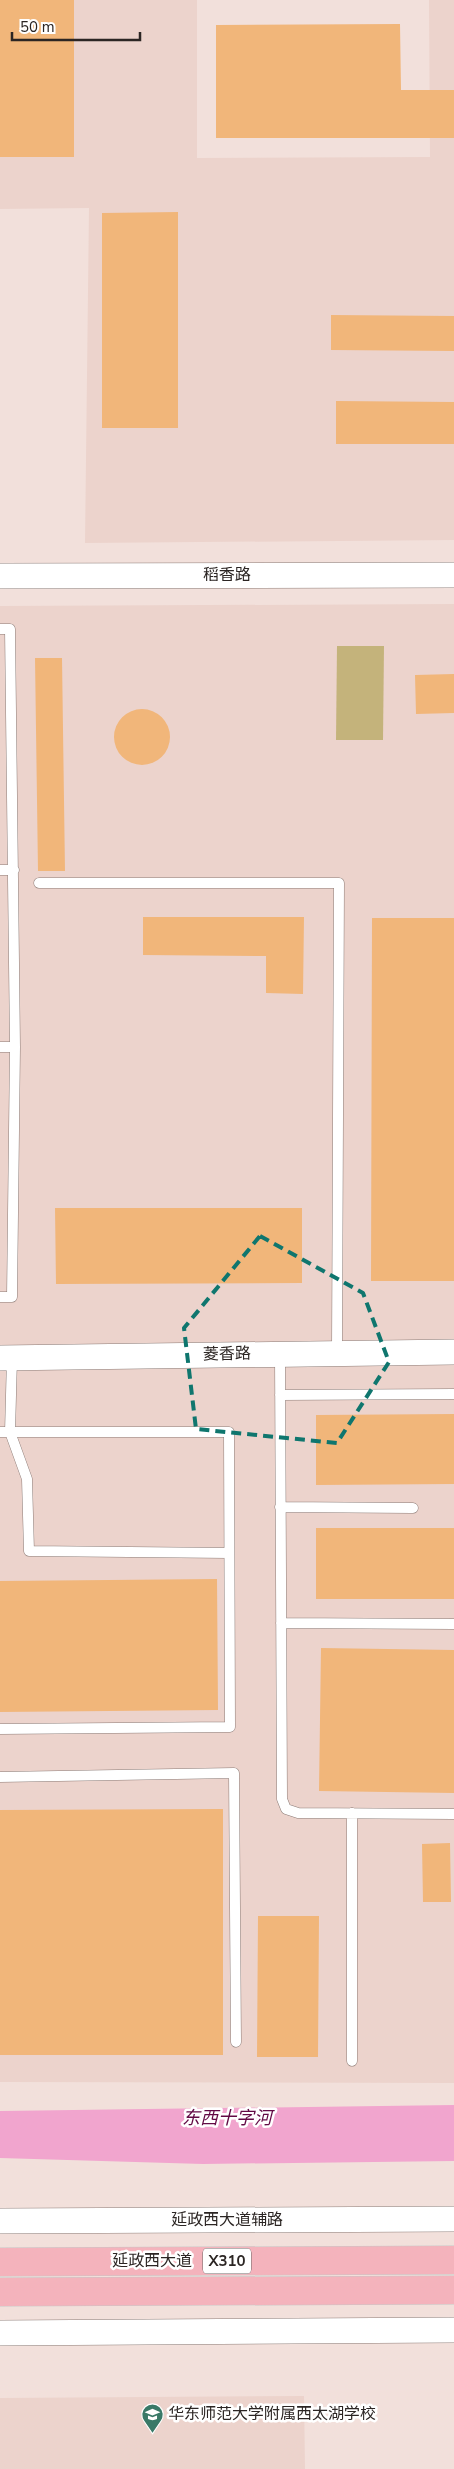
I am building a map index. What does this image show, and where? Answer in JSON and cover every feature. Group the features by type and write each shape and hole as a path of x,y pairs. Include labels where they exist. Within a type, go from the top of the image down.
{"main road":[{"path":"427,2260 454,2250"},
{"name":"延政西大道","path":"0,2262 454,2260"},
{"name":"延政西大道","path":"0,2292 454,2290"},
{"path":"419,2291 454,2303"}],"street":[{"name":"稻香路","path":"0,576 454,574"},
{"name":"菱香路","path":"6,1358 337,1352 454,1352"},
{"name":"延政西大道辅路","path":"0,2221 454,2219"},
{"path":"0,2332 454,2330"}],"lane":[{"path":"0,629 10,629 15,1047 12,1297 0,1297"},
{"path":"0,870 14,870"},
{"path":"39,883 339,883 337,1352"},
{"path":"0,1047 15,1047"},
{"path":"280,1353 282,1799 286,1809 298,1813 454,1814"},
{"path":"6,1358 5,1432 27,1479 29,1550 229,1553"},
{"path":"280,1395 454,1394"},
{"path":"0,1729 230,1727 229,1432 5,1432"},
{"path":"280,1507 413,1508"},
{"path":"281,1623 454,1624"},
{"path":"0,1777 234,1773 236,2042"},
{"path":"352,1813 352,2061"}],"highlighted area":[{"path":"260,1236 363,1293 389,1362 337,1443 196,1429 184,1328"}],"shaded area":[{"path":"0,0 197,0 197,158 430,157 429,0 454,0 454,540 85,543 89,208 0,209"},
{"path":"454,604 454,2083 0,2082 0,606"},
{"path":"337,646 384,646 383,740 336,740"},
{"name":"华东师范大学附属西太湖学校","path":"304,2396 305,2469 0,2469 0,2398"}],"water":[{"name":"东西十字河","path":"454,2105 454,2161 203,2164 0,2158 0,2111"}],"building":[{"path":"0,0 74,0 74,157 0,157"},
{"path":"400,24 401,90 454,90 454,138 216,138 216,25"},
{"path":"178,212 178,428 102,428 102,213"},
{"path":"331,315 454,316 454,351 331,350"},
{"path":"336,401 454,402 454,444 336,444"},
{"path":"35,658 62,658 65,871 38,871"},
{"path":"454,674 454,713 416,714 415,675"},
{"path":"142,709 153,711 162,717 168,726 170,737 168,748 162,757 153,763 142,765 131,763 122,757 116,748 114,737 116,726 122,717 131,711"},
{"path":"143,917 304,917 303,994 266,993 266,956 143,955"},
{"path":"372,918 454,918 454,1281 371,1281"},
{"path":"55,1208 302,1208 302,1283 56,1284"},
{"path":"454,1414 454,1484 316,1485 316,1415"},
{"path":"316,1528 454,1528 454,1599 316,1599"},
{"path":"217,1579 218,1710 0,1712 0,1581"},
{"path":"321,1648 454,1650 454,1793 319,1791"},
{"path":"223,1809 223,2055 0,2055 0,1810"},
{"path":"450,1843 451,1902 423,1902 422,1844"},
{"path":"258,1916 319,1916 318,2057 257,2057"}],"place":[{"name":"华东师范大学附属西太湖学校","path":"152,2433"}]}
